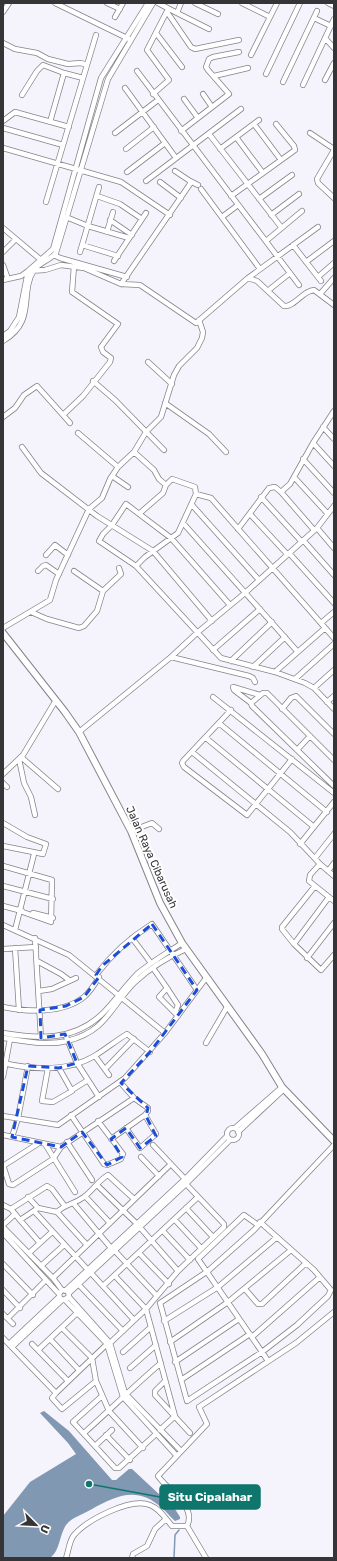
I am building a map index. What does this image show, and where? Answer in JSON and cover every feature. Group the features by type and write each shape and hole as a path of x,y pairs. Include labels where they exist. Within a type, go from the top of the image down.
{"main road":[{"name":"Jalan Raya Cibarusah","path":"3,633 56,700 79,732 132,831 160,903 184,946 262,1054 283,1088 334,1141"}],"street":[{"path":"3,12 10,3"},
{"path":"55,3 129,39"},
{"path":"107,3 120,9"},
{"path":"115,17 123,3"},
{"path":"129,39 153,3"},
{"path":"158,3 209,29"},
{"path":"177,13 182,3"},
{"path":"195,3 218,14"},
{"path":"242,3 270,17"},
{"path":"251,55 277,3"},
{"path":"266,74 300,3"},
{"path":"328,3 334,6"},
{"path":"3,265 5,279 21,276 53,249 108,79 146,4"},
{"path":"153,94 169,80 147,53 148,47 167,11 191,47 195,49 239,40"},
{"path":"283,82 317,11"},
{"path":"314,18 332,27"},
{"path":"303,85 325,37 332,27 334,19"},
{"path":"156,33 182,67"},
{"path":"46,202 96,35"},
{"path":"325,37 334,48"},
{"path":"3,43 15,49 37,53 48,59 87,65"},
{"path":"181,131 229,94 206,67 208,59 239,52"},
{"path":"326,80 334,63"},
{"path":"22,95 37,71 43,65 64,73 84,78"},
{"path":"214,76 248,68"},
{"path":"137,71 299,285"},
{"path":"50,122 64,73"},
{"path":"125,88 176,158"},
{"path":"203,94 212,107"},
{"path":"184,99 198,118"},
{"path":"115,133 158,100"},
{"path":"146,181 242,109"},
{"path":"3,121 15,112 69,127"},
{"path":"220,149 260,120"},
{"path":"254,124 281,160"},
{"path":"232,196 296,149 276,124"},
{"path":"126,149 154,127"},
{"path":"3,128 64,145"},
{"path":"310,133 334,150 317,179 318,183 333,196"},
{"path":"209,134 281,227"},
{"path":"236,137 263,173"},
{"path":"127,172 165,143"},
{"path":"3,148 127,184 170,215"},
{"path":"3,341 13,334 23,318 34,270 54,255 66,217 78,169"},
{"path":"175,171 200,187 260,269"},
{"path":"259,199 292,175"},
{"path":"121,284 170,215 190,184 190,181"},
{"path":"160,182 181,198"},
{"path":"80,252 99,187"},
{"path":"271,215 299,194"},
{"path":"97,196 120,204 142,219"},
{"path":"222,217 238,205"},
{"path":"266,241 302,211"},
{"path":"107,232 113,212"},
{"path":"114,262 146,213"},
{"path":"66,217 107,232 130,237"},
{"path":"110,220 130,237"},
{"path":"28,271 45,270 60,265 74,266 84,268 121,284 140,285 192,322 196,323 248,278 318,227"},
{"path":"3,228 40,260"},
{"path":"3,252 16,239"},
{"path":"306,262 334,241"},
{"path":"82,245 118,256"},
{"path":"293,245 319,279 334,263"},
{"path":"54,255 127,277"},
{"path":"63,415 83,396 111,359 102,351 101,347 118,324 72,292 74,266"},
{"path":"3,336 14,326 19,317 28,271"},
{"path":"270,288 290,273"},
{"path":"248,278 257,281 281,305 286,306 309,290 314,290 334,305"},
{"path":"320,294 334,278"},
{"path":"3,628 19,620 50,600 59,574 89,509 102,498 112,476 118,467 134,452 146,432 161,417 176,371 197,348 202,338 203,332 199,320"},
{"path":"148,362 172,384"},
{"path":"93,381 115,400 164,450"},
{"path":"3,417 15,408 24,395 36,386 70,423"},
{"path":"166,403 209,434 226,452"},
{"path":"281,492 288,486 294,477 303,459 334,411"},
{"path":"327,421 334,420"},
{"path":"323,427 334,439"},
{"path":"78,433 118,467"},
{"path":"313,443 334,466"},
{"path":"22,447 37,469 97,516 153,551 212,621"},
{"path":"134,452 154,470 159,479 166,485"},
{"path":"303,459 334,493"},
{"path":"112,476 128,487"},
{"path":"294,477 327,513"},
{"path":"136,566 179,531 196,494 195,487 172,479 166,485 163,492 140,513"},
{"path":"238,529 261,497 271,487 275,487 334,548"},
{"path":"196,494 212,499 334,638"},
{"path":"261,497 334,575"},
{"path":"230,605 171,538 140,513 126,504 99,541 136,566 221,658 275,672 295,679 314,688 334,709"},
{"path":"192,505 259,580"},
{"path":"79,732 172,657 198,632 245,593 316,529 334,506"},
{"path":"250,514 334,603"},
{"path":"183,523 297,651"},
{"path":"46,555 55,545 68,555"},
{"path":"38,571 43,566 46,566 59,574"},
{"path":"29,614 79,628 84,626 97,611 103,590 120,575 121,572 119,568"},
{"path":"74,571 103,590"},
{"path":"213,650 260,609"},
{"path":"321,623 334,612"},
{"path":"231,661 272,622"},
{"path":"275,672 297,651 325,628"},
{"path":"253,667 285,637"},
{"path":"295,679 334,644"},
{"path":"172,657 249,676 253,678 255,682"},
{"path":"314,688 334,670"},
{"path":"260,695 236,686 233,688 251,703 252,706 334,786"},
{"path":"251,703 260,695 267,693 334,760"},
{"path":"282,709 291,698 296,696 334,734"},
{"path":"328,702 334,696"},
{"path":"213,697 334,793"},
{"path":"3,774 20,758 56,700"},
{"path":"231,710 220,724 183,761 182,763 184,767 245,814 249,815 292,759"},
{"path":"220,724 326,812"},
{"path":"297,750 310,736"},
{"path":"206,738 314,827"},
{"path":"192,752 258,804 290,832 300,844 334,876"},
{"path":"20,758 58,789"},
{"path":"20,758 24,783 32,801 35,815"},
{"path":"3,783 7,787"},
{"path":"300,844 334,802"},
{"path":"3,823 27,837 46,842 44,853 34,854 3,846"},
{"path":"132,831 152,823 159,829"},
{"path":"315,858 334,834"},
{"path":"15,930 34,854"},
{"path":"328,871 334,863"},
{"path":"320,864 308,878 314,886 334,900"},
{"path":"3,866 52,878 53,918 50,923 3,906"},
{"path":"3,886 53,899"},
{"path":"314,886 282,927 283,932 307,958 322,970 334,955"},
{"path":"294,944 329,897"},
{"path":"307,958 334,923"},
{"path":"3,1007 19,1010 40,1010 66,1006 84,997 98,976 132,938 152,924 197,990"},
{"path":"3,926 35,938 69,955 98,976 120,997 165,1032"},
{"path":"35,938 41,1038"},
{"path":"132,938 152,965 178,1005 176,1014"},
{"path":"3,1033 41,1038 78,1030 94,1021 152,965 184,946"},
{"path":"3,949 36,947"},
{"path":"15,948 19,1010"},
{"path":"37,961 69,980"},
{"path":"39,991 52,989 76,978"},
{"path":"3,1116 56,1125 120,1082 150,1052 176,1014 206,978"},
{"path":"167,988 159,997 176,1014"},
{"path":"3,1038 42,1043 67,1041 88,1033 96,1028 110,1015 120,997"},
{"path":"206,1043 227,1007"},
{"path":"65,1034 77,1063 99,1096"},
{"path":"4,1063 59,1068 95,1056 127,1034 150,1052"},
{"path":"105,1069 134,1039"},
{"path":"3,1077 4,1063 10,1040"},
{"path":"95,1056 109,1075"},
{"path":"12,1137 18,1118 28,1066"},
{"path":"48,1068 42,1101 56,1101 88,1080"},
{"path":"59,1068 72,1090"},
{"path":"110,1139 145,1115 148,1111 148,1108 134,1098 120,1082"},
{"path":"228,1138 228,1129 237,1130 283,1088"},
{"path":"38,1143 3,1165 9,1184 13,1185 53,1159 61,1147 67,1142 134,1098"},
{"path":"71,1115 106,1165 122,1157 122,1154 98,1121"},
{"path":"126,1128 140,1148 143,1147 156,1134 145,1115"},
{"path":"10,1345 186,1181 228,1138 238,1137 237,1130"},
{"path":"3,1135 61,1147"},
{"path":"67,1142 92,1180"},
{"path":"45,1144 53,1159 76,1192"},
{"path":"96,1381 62,1409 52,1398 79,1370 146,1309 169,1284 178,1271 213,1237 224,1224 198,1197 186,1181 153,1145"},
{"path":"268,1361 262,1352 251,1335 239,1319 218,1287 208,1271 199,1257 244,1215 259,1224 306,1263 331,1290 328,1296 297,1325 262,1352 187,1401 175,1362 160,1303 208,1271 259,1224 334,1145"},
{"path":"141,1157 159,1176"},
{"path":"53,1278 171,1164"},
{"path":"57,1212 64,1205 74,1204 85,1196 107,1175 110,1175 134,1199"},
{"path":"97,1185 123,1210 178,1271"},
{"path":"11,1209 47,1186 52,1189 64,1205"},
{"path":"85,1196 110,1223"},
{"path":"28,1197 52,1232 134,1320"},
{"path":"103,1286 140,1253 198,1197"},
{"path":"74,1204 113,1250 157,1296"},
{"path":"3,1205 11,1209 40,1243"},
{"path":"186,1208 213,1237"},
{"path":"20,1220 36,1209 57,1212 87,1245"},
{"path":"15,1214 3,1226 53,1278 77,1313 109,1343"},
{"path":"175,1220 201,1248"},
{"path":"163,1231 190,1260"},
{"path":"29,1253 52,1232"},
{"path":"3,1233 46,1280 64,1295 109,1343 124,1395 158,1432 176,1455"},
{"path":"164,1321 218,1287 276,1238"},
{"path":"41,1266 64,1245"},
{"path":"170,1342 228,1302 291,1250"},
{"path":"140,1253 169,1284"},
{"path":"245,1289 258,1304 262,1304 306,1263"},
{"path":"3,1264 33,1295"},
{"path":"64,1295 79,1285 89,1271"},
{"path":"115,1276 146,1309 175,1416"},
{"path":"181,1380 251,1335 320,1277"},
{"path":"8,1318 33,1295 46,1280"},
{"path":"79,1285 122,1331"},
{"path":"3,1290 20,1308"},
{"path":"206,1558 187,1526 190,1517 189,1512 158,1476 176,1455 207,1424 199,1410 201,1405 296,1343 334,1312"},
{"path":"38,1350 77,1313"},
{"path":"3,1314 13,1324"},
{"path":"175,1362 239,1319"},
{"path":"123,1352 151,1327"},
{"path":"62,1328 92,1358 96,1381 109,1411 143,1448"},
{"path":"3,1338 56,1393"},
{"path":"50,1339 79,1370"},
{"path":"32,1344 68,1381"},
{"path":"130,1368 156,1345"},
{"path":"84,1433 109,1411 124,1395 161,1363"},
{"path":"165,1381 155,1391 155,1395 190,1433"},
{"path":"102,1396 72,1421 116,1468 119,1468 130,1460 175,1416"},
{"path":"94,1446 112,1430"},
{"path":"158,1432 181,1451"},
{"path":"106,1435 130,1460"},
{"path":"66,1558 71,1540 81,1528 117,1508 131,1504 145,1504 156,1508 175,1527 187,1526"},
{"path":"132,1558 133,1554 147,1546 155,1529 166,1518"}],"highlighted area":[{"path":"152,924 197,990 150,1052 121,1083 148,1108 146,1116 156,1136 140,1148 126,1128 111,1139 122,1157 107,1165 82,1132 61,1147 12,1137 28,1066 59,1068 77,1063 65,1034 41,1038 40,1010 66,1006 84,997 99,977 96,975 102,966"}],"water":[{"path":"44,1411 69,1431 112,1480 116,1480 129,1469 132,1469 175,1509 180,1519 175,1521 153,1501 136,1495 127,1495 101,1504 69,1522 64,1529 56,1551 50,1558 3,1558 3,1516 30,1482 76,1454 68,1443 40,1413"}],"waterway":[{"path":"174,1558 175,1535 179,1530"}],"place":[{"name":"Situ Cipalahar","path":"89,1484"}]}
